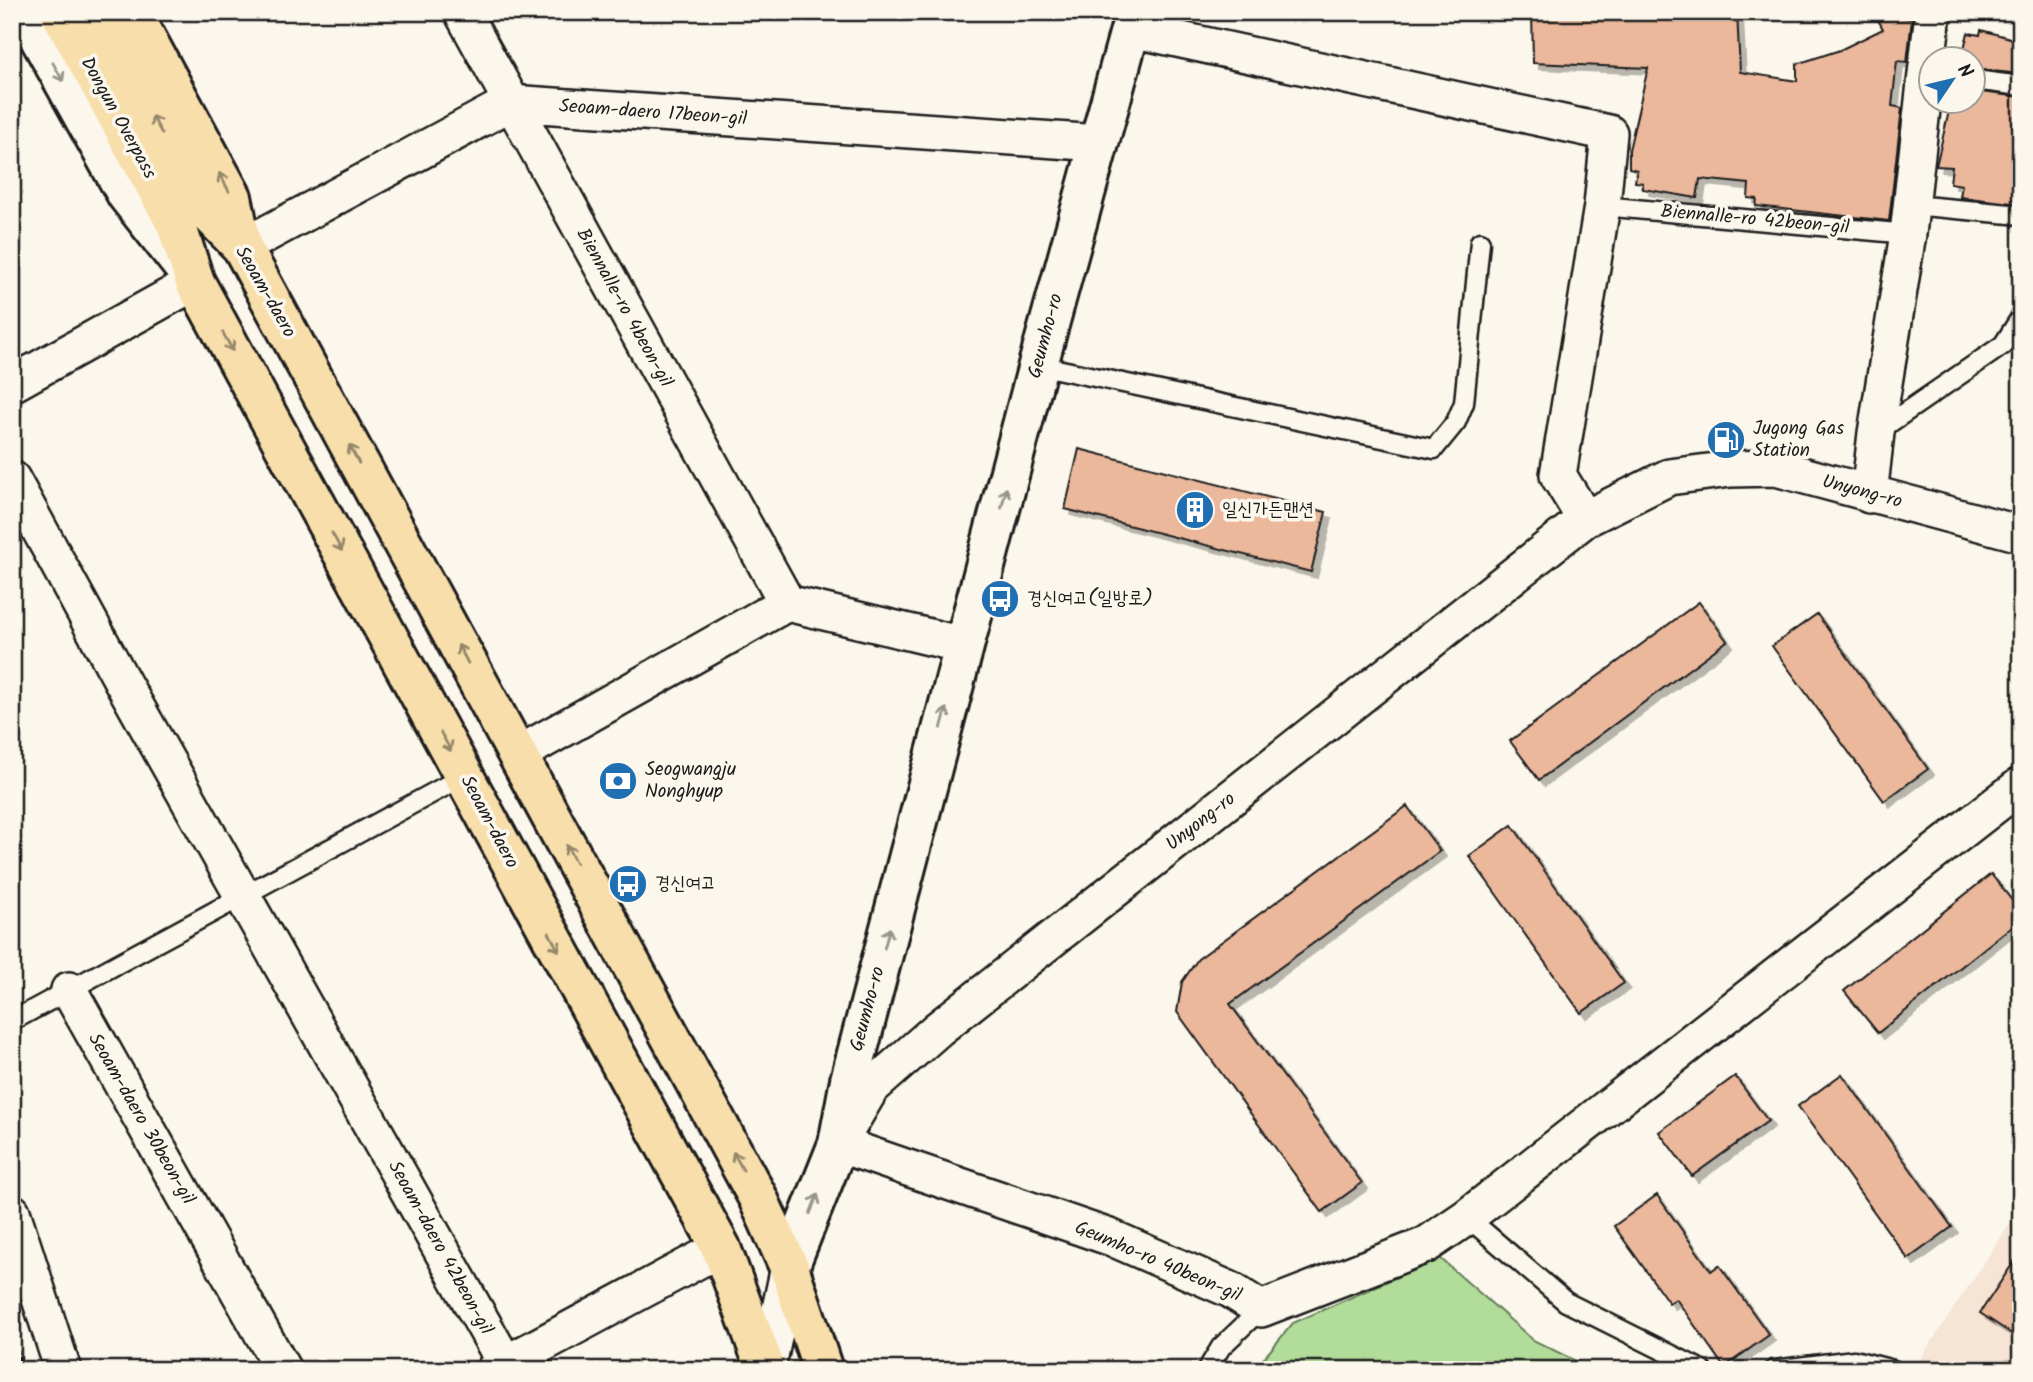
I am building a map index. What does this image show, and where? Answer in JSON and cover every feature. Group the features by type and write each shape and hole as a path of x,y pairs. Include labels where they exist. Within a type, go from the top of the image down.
{"main road":[{"name":"Dongun Overpass","path":"60,12 189,215"},
{"name":"Dongun Overpass","path":"94,12 189,215"},
{"path":"132,12 232,197 242,247"},
{"name":"Seoam-daero","path":"189,215 195,282 721,1248 766,1370"},
{"name":"Seoam-daero","path":"189,215 242,247 758,1198 789,1267 823,1370"}],"street":[{"name":"Seoam-daero","path":"25,12 127,195 195,282"},
{"name":"Biennalle-ro 4beon-gil","path":"462,12 787,603"},
{"path":"1930,46 1933,12"},
{"name":"Geumho-ro","path":"766,1370 789,1267 838,1144 850,1080 963,645 1133,20 1608,133 1602,206"},
{"path":"242,247 510,103"},
{"name":"Seoam-daero 17beon-gil","path":"510,103 1099,143"},
{"path":"1869,495 1923,116"},
{"path":"1585,519 1558,474 1602,206"},
{"path":"12,384 195,282"},
{"name":"Unyong-ro","path":"838,1144 872,1088 938,1029 1585,519 1669,477 1731,469 1776,468 2021,534"},
{"path":"12,479 242,896"},
{"path":"517,755 787,603 963,645"},
{"name":"Geumho-ro 40beon-gil","path":"838,1144 1112,1238 1231,1290 1261,1309 1426,1245 1467,1217 2021,785"},
{"name":"Seoam-daero 42beon-gil","path":"242,896 374,1132 499,1367 721,1248"},
{"name":"Seoam-daero 30beon-gil","path":"69,990 283,1370"},
{"path":"12,1212 63,1370"}],"lane":[{"path":"1988,82 2021,86"},
{"name":"Biennalle-ro 42beon-gil","path":"1602,206 1910,220 2021,215"},
{"path":"1038,365 1434,449 1456,422 1464,403 1480,242"},
{"path":"1876,433 2003,345 2021,317"},
{"path":"12,1021 464,776"},
{"path":"1467,1217 1566,1302 1702,1370"},
{"path":"1207,1370 1221,1347 1261,1309"},
{"path":"1774,1370 1854,1360 1893,1370"}],"shaded area":[{"path":"2021,1207 2021,1370 1913,1370"}],"green space":[{"path":"1440,1258 1533,1340 1594,1370 1254,1370 1293,1323"}],"building":[{"path":"1532,12 1737,12 1740,72 1797,81 1797,64 1840,50 1883,29 1874,12 1912,19 1907,62 1897,61 1892,106 1902,108 1889,221 1756,206 1757,199 1748,198 1749,184 1700,179 1697,198 1643,189 1643,183 1635,182 1637,170 1629,168 1629,150 1648,68 1533,63"},
{"path":"1981,30 2021,41 2021,74 1988,71 1988,46 1965,46 1968,33 1980,35"},
{"path":"1988,93 2021,97 2021,204 1960,197 1962,185 1950,183 1952,167 1936,166 1948,116 1988,116"},
{"name":"일신가든맨션","path":"1079,449 1326,512 1311,572 1065,509"},
{"path":"1699,602 1727,641 1539,780 1510,741"},
{"path":"1817,614 1928,769 1884,801 1772,646"},
{"path":"1407,806 1440,851 1230,1004 1362,1183 1322,1212 1177,1012 1182,982 1198,959"},
{"path":"1512,825 1624,983 1581,1013 1469,856"},
{"path":"1991,874 2021,912 2021,919 1878,1033 1844,991"},
{"path":"1842,1074 1952,1227 1908,1259 1798,1106"},
{"path":"1735,1076 1768,1121 1692,1176 1659,1132"},
{"path":"1657,1195 1711,1271 1719,1265 1769,1335 1724,1367 1676,1299 1669,1303 1614,1226"},
{"path":"2021,1251 2021,1340 1980,1313"}],"railway":[{"path":"12,1341 21,1370"}],"place":[{"name":"Jugong Gas Station","path":"1726,440"},
{"name":"일신가든맨션","path":"1195,510"},
{"name":"경신여고(일방로)","path":"1000,599"},
{"name":"Seogwangju Nonghyup","path":"618,781"},
{"name":"경신여고","path":"628,884"}]}
